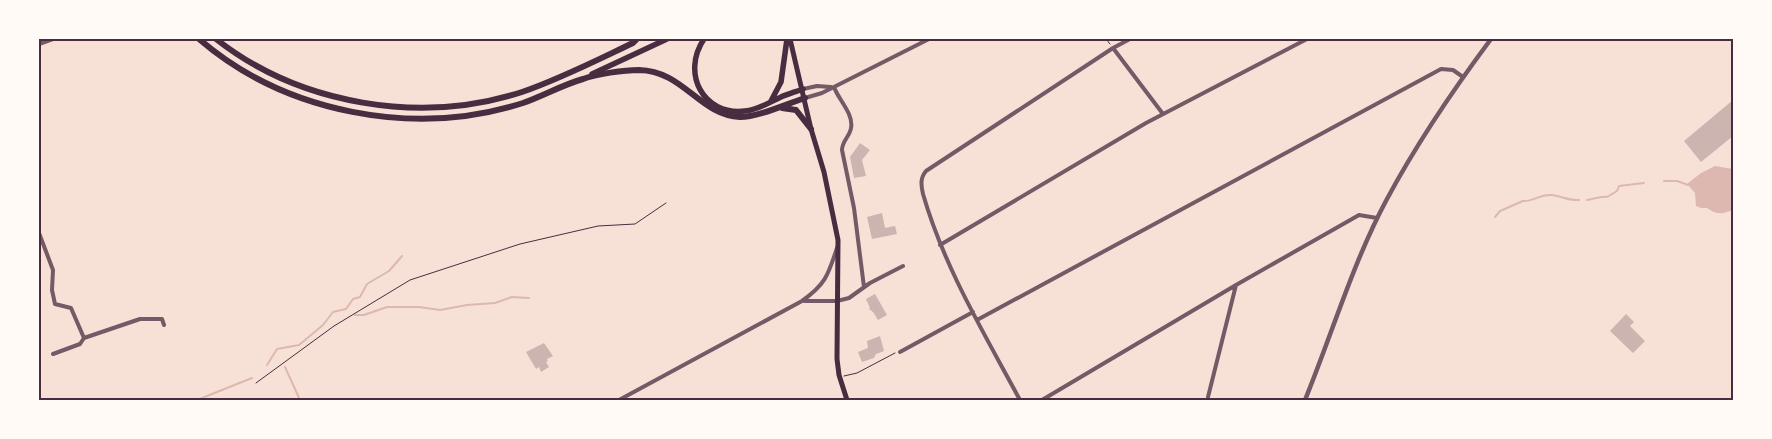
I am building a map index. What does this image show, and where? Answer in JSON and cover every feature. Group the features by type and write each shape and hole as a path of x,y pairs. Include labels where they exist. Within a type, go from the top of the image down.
{"highway":[{"path":"198,39 236,67 278,88 323,105 371,116 406,119 458,118 522,103 583,78 667,39"},
{"path":"216,39 230,50 272,73 312,90 369,104 415,107 473,103 523,92 642,39"},
{"path":"704,39 697,53 694,67 696,81 702,94 718,107 735,111 754,110 805,98"},
{"path":"772,105 781,82 789,39"},
{"path":"583,78 636,70 654,72 678,82 708,106 722,113 741,117 756,114 803,89"},
{"path":"772,105 796,110 812,129"}],"main road":[{"path":"789,39 827,182 839,244 837,359 847,400"}],"street":[{"path":"39,44 53,39"},
{"path":"805,98 822,93 928,39"},
{"path":"1020,400 959,286 940,245 930,220 922,175 926,170 1113,48 1130,39"},
{"path":"940,245 1163,114 1306,39"},
{"path":"1305,400 1358,261 1377,218 1406,166 1463,77 1491,39"},
{"path":"1113,48 1163,114"},
{"path":"977,320 1441,69 1453,70 1463,77"},
{"path":"803,89 817,86 834,86"},
{"path":"834,86 837,96 851,120 851,129 843,143 842,150 854,208 864,287"},
{"path":"1042,400 1358,215 1377,218"},
{"path":"39,233 53,270 52,290 56,304 71,308 84,338"},
{"path":"619,400 802,302 823,284 839,244"},
{"path":"802,302 837,301 850,297 864,287 903,266"},
{"path":"1208,397 1236,285"},
{"path":"900,352 973,312"},
{"path":"53,354 80,344 84,338 140,319 162,319 164,325"}],"path":[{"path":"256,383 334,326 410,280 520,244 598,226 635,224 666,203"},
{"path":"840,377 857,373 891,353 900,352"}],"shaded area":[{"path":"1715,166 1733,169 1733,210 1717,213 1707,208 1696,206 1695,193 1687,184 1701,173"}],"building":[{"path":"1733,100 1733,136 1701,162 1684,141"},
{"path":"860,143 870,150 862,160 866,176 854,178 850,157"},
{"path":"882,213 885,228 895,226 897,234 872,239 867,217"},
{"path":"875,294 887,315 878,320 869,309 866,299"},
{"path":"1626,314 1634,322 1630,326 1645,341 1633,353 1610,331"},
{"path":"880,336 884,351 876,354 874,358 862,362 858,352 868,348 867,341"},
{"path":"544,343 553,356 547,359 548,361 546,362 549,367 541,372 539,367 536,369 526,352"}],"waterway":[{"path":"1664,181 1677,181 1688,185"},
{"path":"1587,200 1607,197 1617,191 1619,186 1644,183"},
{"path":"1495,217 1500,211 1523,201 1544,196 1551,195 1579,200"},
{"path":"267,365 277,349 299,345 323,325 333,312 346,309 353,299 360,297 367,284 389,271 402,256"},
{"path":"355,315 364,315 387,307 419,307 440,310 467,305 495,303 512,297 529,298"},
{"path":"285,367 300,400"},
{"path":"197,400 252,378"}]}
